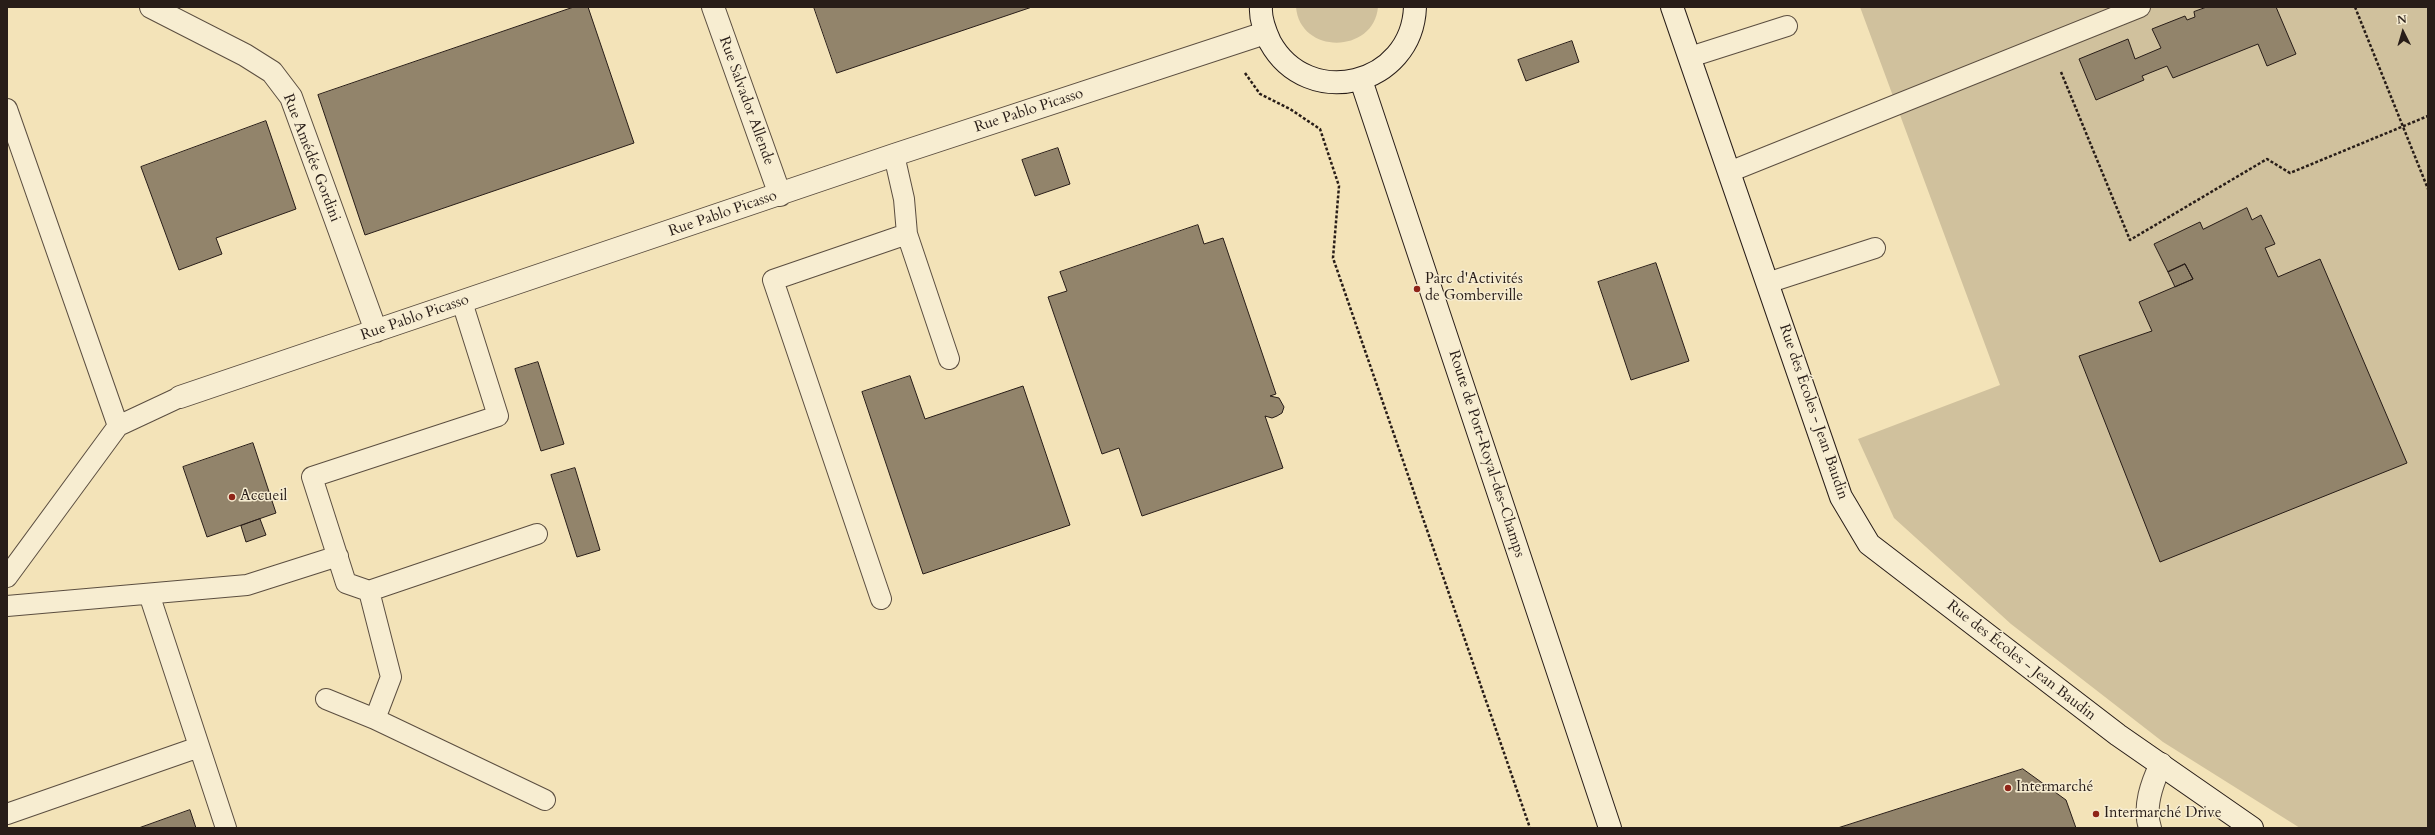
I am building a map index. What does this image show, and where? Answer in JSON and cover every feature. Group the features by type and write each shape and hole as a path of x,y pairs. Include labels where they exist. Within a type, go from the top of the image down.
{"street":[{"name":"Rue Amédée Gordini","path":"151,7 245,55 272,72 291,97 376,331"},
{"name":"Rue Salvador Allende","path":"713,7 780,195"},
{"path":"1261,7 1265,33 1276,53 1294,69 1315,79 1338,83 1361,80 1380,71 1396,57 1408,39 1414,19 1415,7"},
{"name":"Rue des Écoles - Jean Baudin","path":"1672,7 1841,497 1869,544 2118,735 2162,764 2252,828"},
{"name":"Rue Pablo Picasso","path":"180,396 780,195 894,155 1265,33"},
{"name":"Route de Port-Royal-des-Champs","path":"1361,80 1610,828"},
{"path":"2150,828 2148,821 2150,789 2162,764"}],"lane":[{"path":"1729,172 2140,7"},
{"path":"1690,57 1787,26"},
{"path":"7,109 118,426"},
{"path":"894,155 904,199 907,234 950,359"},
{"path":"881,599 773,280 907,234"},
{"path":"1767,284 1874,248"},
{"path":"462,302 498,416 312,477 346,583 369,591 537,534"},
{"path":"7,577 118,426 180,396"},
{"path":"7,606 247,585 338,556"},
{"path":"369,591 391,677 375,719"},
{"path":"149,594 226,828"},
{"path":"326,699 375,719 546,800"},
{"path":"7,814 199,747"}],"path":[{"path":"2355,7 2428,189"},
{"path":"2049,44 2130,240 2267,159 2290,174 2428,116"},
{"path":"1226,45 1260,94 1290,109 1320,128 1339,186 1333,258 1530,828"}],"shaded area":[{"path":"1296,7 1378,7 1373,22 1364,34 1351,40 1337,43 1323,40 1310,34 1301,23"},
{"path":"1860,7 2428,7 2428,828 2300,828 2163,742 2011,624 1894,518 1858,439 2000,385"}],"building":[{"path":"574,7 588,7 634,143 365,235 318,95"},
{"path":"814,7 1032,7 837,73"},
{"path":"2207,7 2276,7 2296,54 2267,66 2258,44 2173,78 2167,66 2142,76 2144,80 2096,100 2079,59 2128,39 2135,59 2161,48 2152,29 2185,16 2187,20 2195,17 2194,12"},
{"path":"1572,41 1579,62 1526,81 1518,60"},
{"path":"266,121 296,209 216,238 222,254 179,270 141,167"},
{"path":"1058,148 1070,184 1035,196 1022,160"},
{"path":"2247,208 2252,220 2261,215 2275,244 2265,248 2278,277 2320,259 2407,463 2160,562 2079,356 2152,331 2139,302 2193,279 2185,264 2168,272 2154,244 2200,222 2203,229"},
{"path":"1198,225 1204,244 1223,238 1276,394 1270,396 1279,398 1284,407 1282,413 1277,416 1272,418 1265,416 1283,468 1142,516 1119,448 1102,454 1048,297 1067,291 1060,272"},
{"path":"1656,263 1689,361 1631,380 1598,282"},
{"path":"2185,264 2193,279 2175,287 2168,272"},
{"path":"538,362 564,444 541,451 515,369"},
{"path":"910,376 925,419 1023,386 1070,525 923,574 862,392"},
{"name":"Accueil","path":"253,443 276,513 207,537 183,467"},
{"path":"575,468 600,550 577,557 551,475"},
{"path":"260,519 266,535 246,542 241,526"},
{"name":"Intermarché","path":"2023,769 2066,800 2076,828 1838,828"},
{"path":"190,810 196,828 139,828"}],"place":[{"name":"Parc d'Activités de Gomberville","path":"1417,289"},
{"name":"Accueil","path":"232,497"},
{"name":"Intermarché","path":"2008,788"},
{"name":"Intermarché Drive","path":"2096,814"}]}
